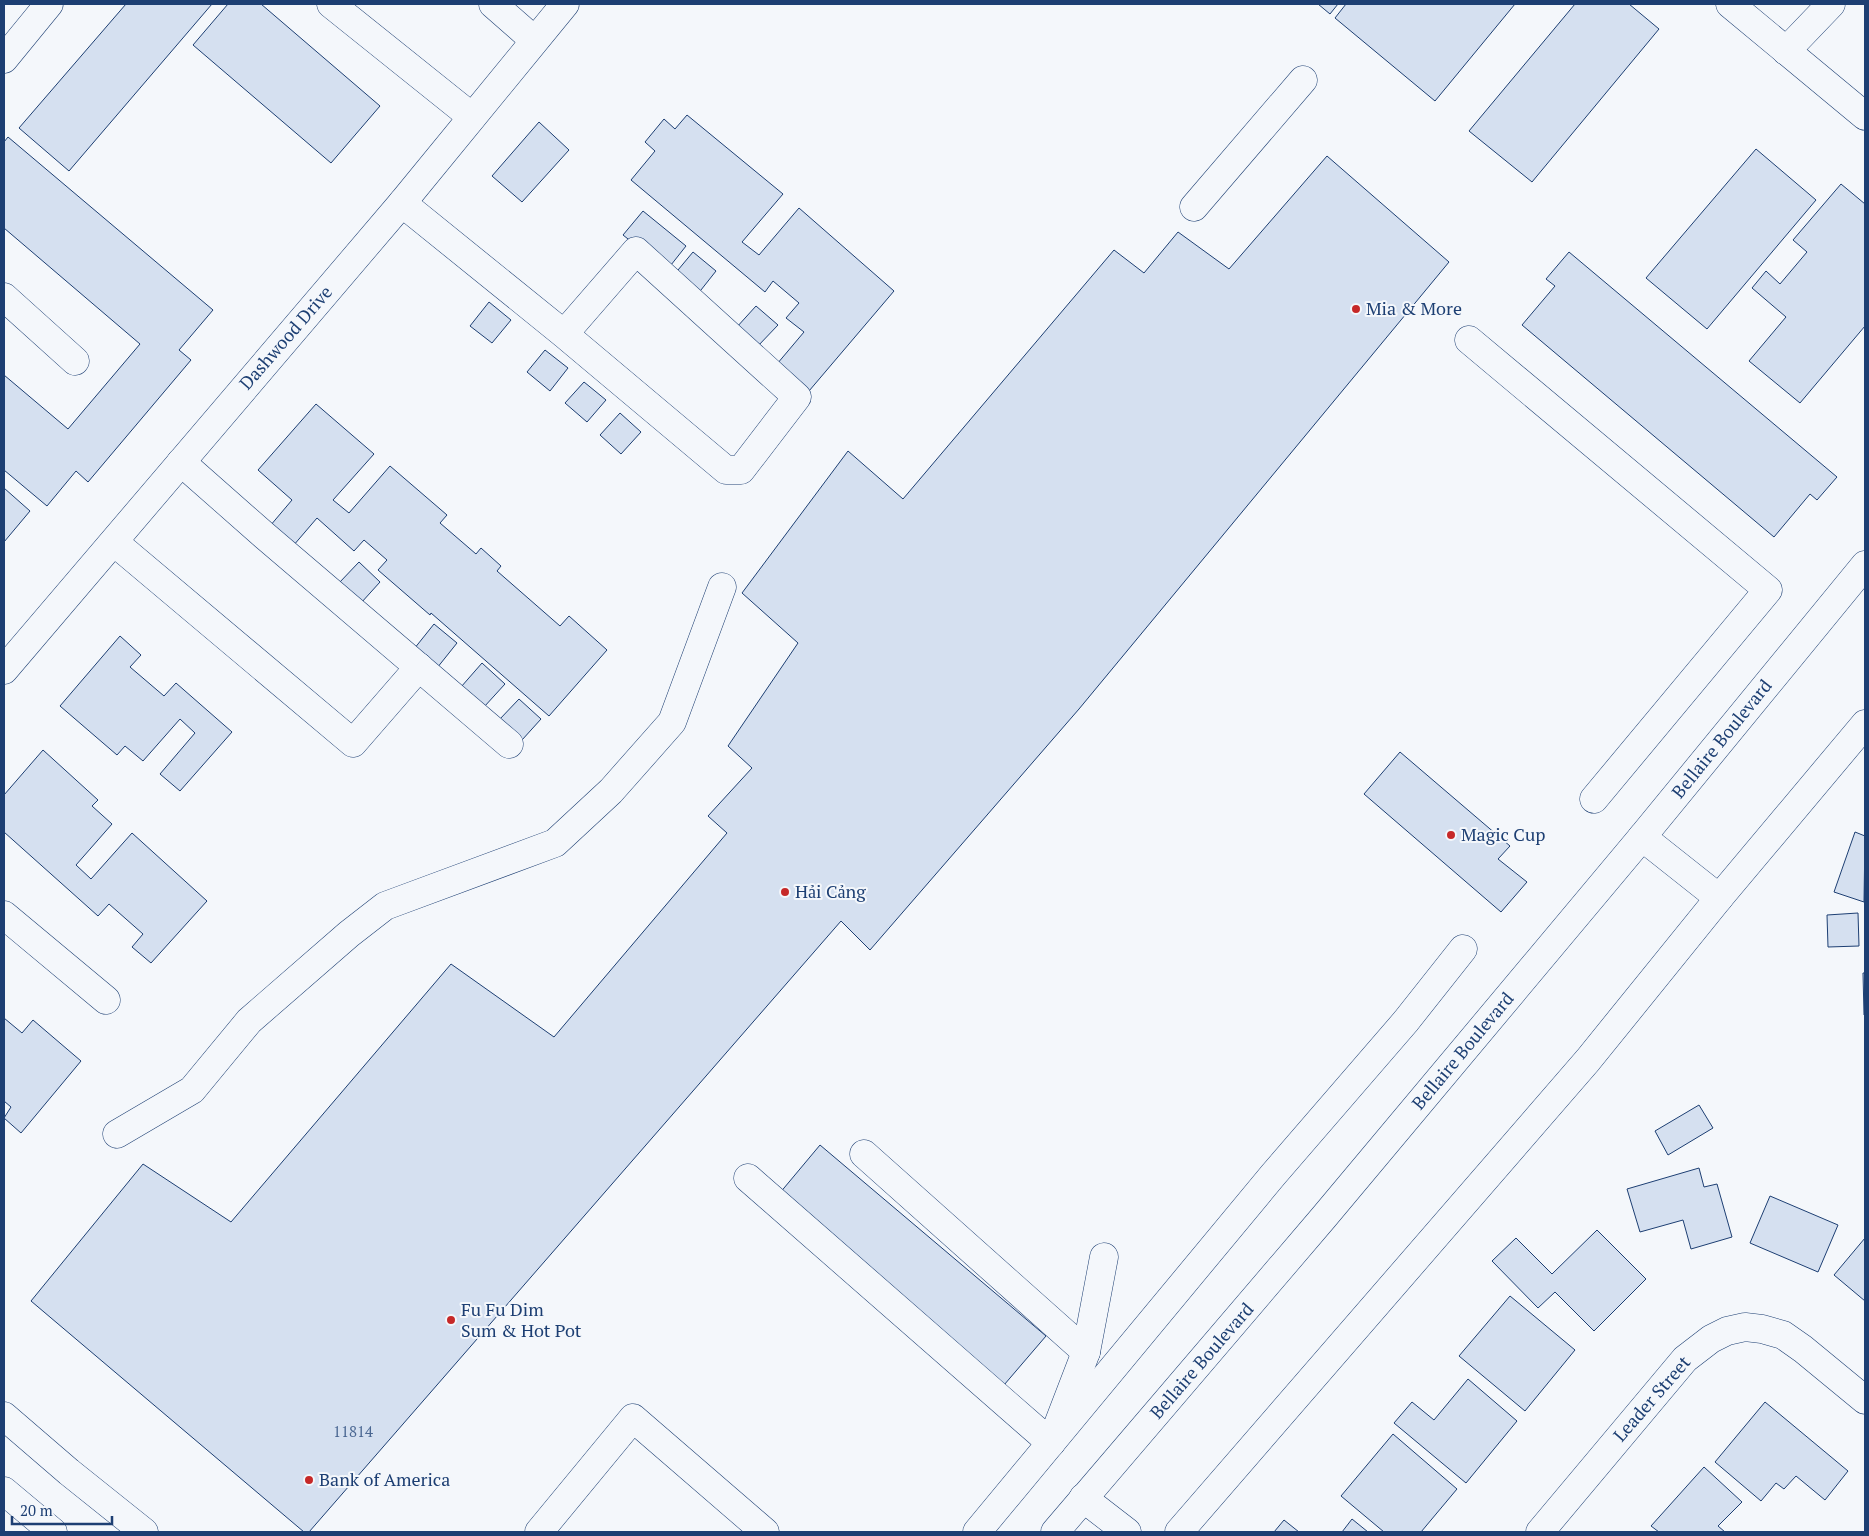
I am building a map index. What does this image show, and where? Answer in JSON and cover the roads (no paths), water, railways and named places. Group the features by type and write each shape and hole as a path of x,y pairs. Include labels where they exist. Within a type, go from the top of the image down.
{"main road":[{"path":"4,59 49,4"},
{"path":"331,4 472,117"},
{"path":"493,4 534,40"},
{"name":"Dashwood Drive","path":"4,670 402,203 565,4"},
{"path":"1730,4 1865,116"},
{"path":"1786,51 1831,4"},
{"path":"1194,207 1303,80"},
{"path":"402,203 564,334 726,470 741,470 798,397 636,251 564,334"},
{"path":"4,296 75,361"},
{"path":"1469,340 1768,590 1594,799"},
{"path":"181,462 272,542 510,744"},
{"path":"114,542 353,743 419,667"},
{"name":"Bellaire Boulevard","path":"1055,1532 1318,1224 1642,838 1865,565"},
{"path":"117,1134 192,1090 249,1021 348,934 386,906 555,843 611,791 672,722 722,587"},
{"path":"1179,1532 1588,1060 1719,898 1865,724"},
{"path":"1642,838 1719,898"},
{"path":"4,915 106,1000"},
{"path":"977,1532 1274,1175 1406,1021 1463,949"},
{"path":"864,1154 1086,1352"},
{"path":"748,1178 1051,1442"},
{"path":"1051,1442 1086,1352 1104,1257"},
{"name":"Leader Street","path":"1540,1532 1685,1358 1710,1339 1727,1331 1745,1327 1762,1329 1783,1335 1865,1400"},
{"path":"4,1416 69,1472 144,1532"},
{"path":"539,1532 633,1418 765,1532"},
{"path":"4,1490 53,1532"},
{"path":"1083,1498 1127,1532"}],"place":[{"name":"Mia & More","path":"1356,309"},
{"name":"Magic Cup","path":"1451,835"},
{"name":"Hải Cảng","path":"785,892"},
{"name":"Fu Fu Dim Sum & Hot Pot","path":"451,1320"},
{"name":"Bank of America","path":"309,1480"}]}
